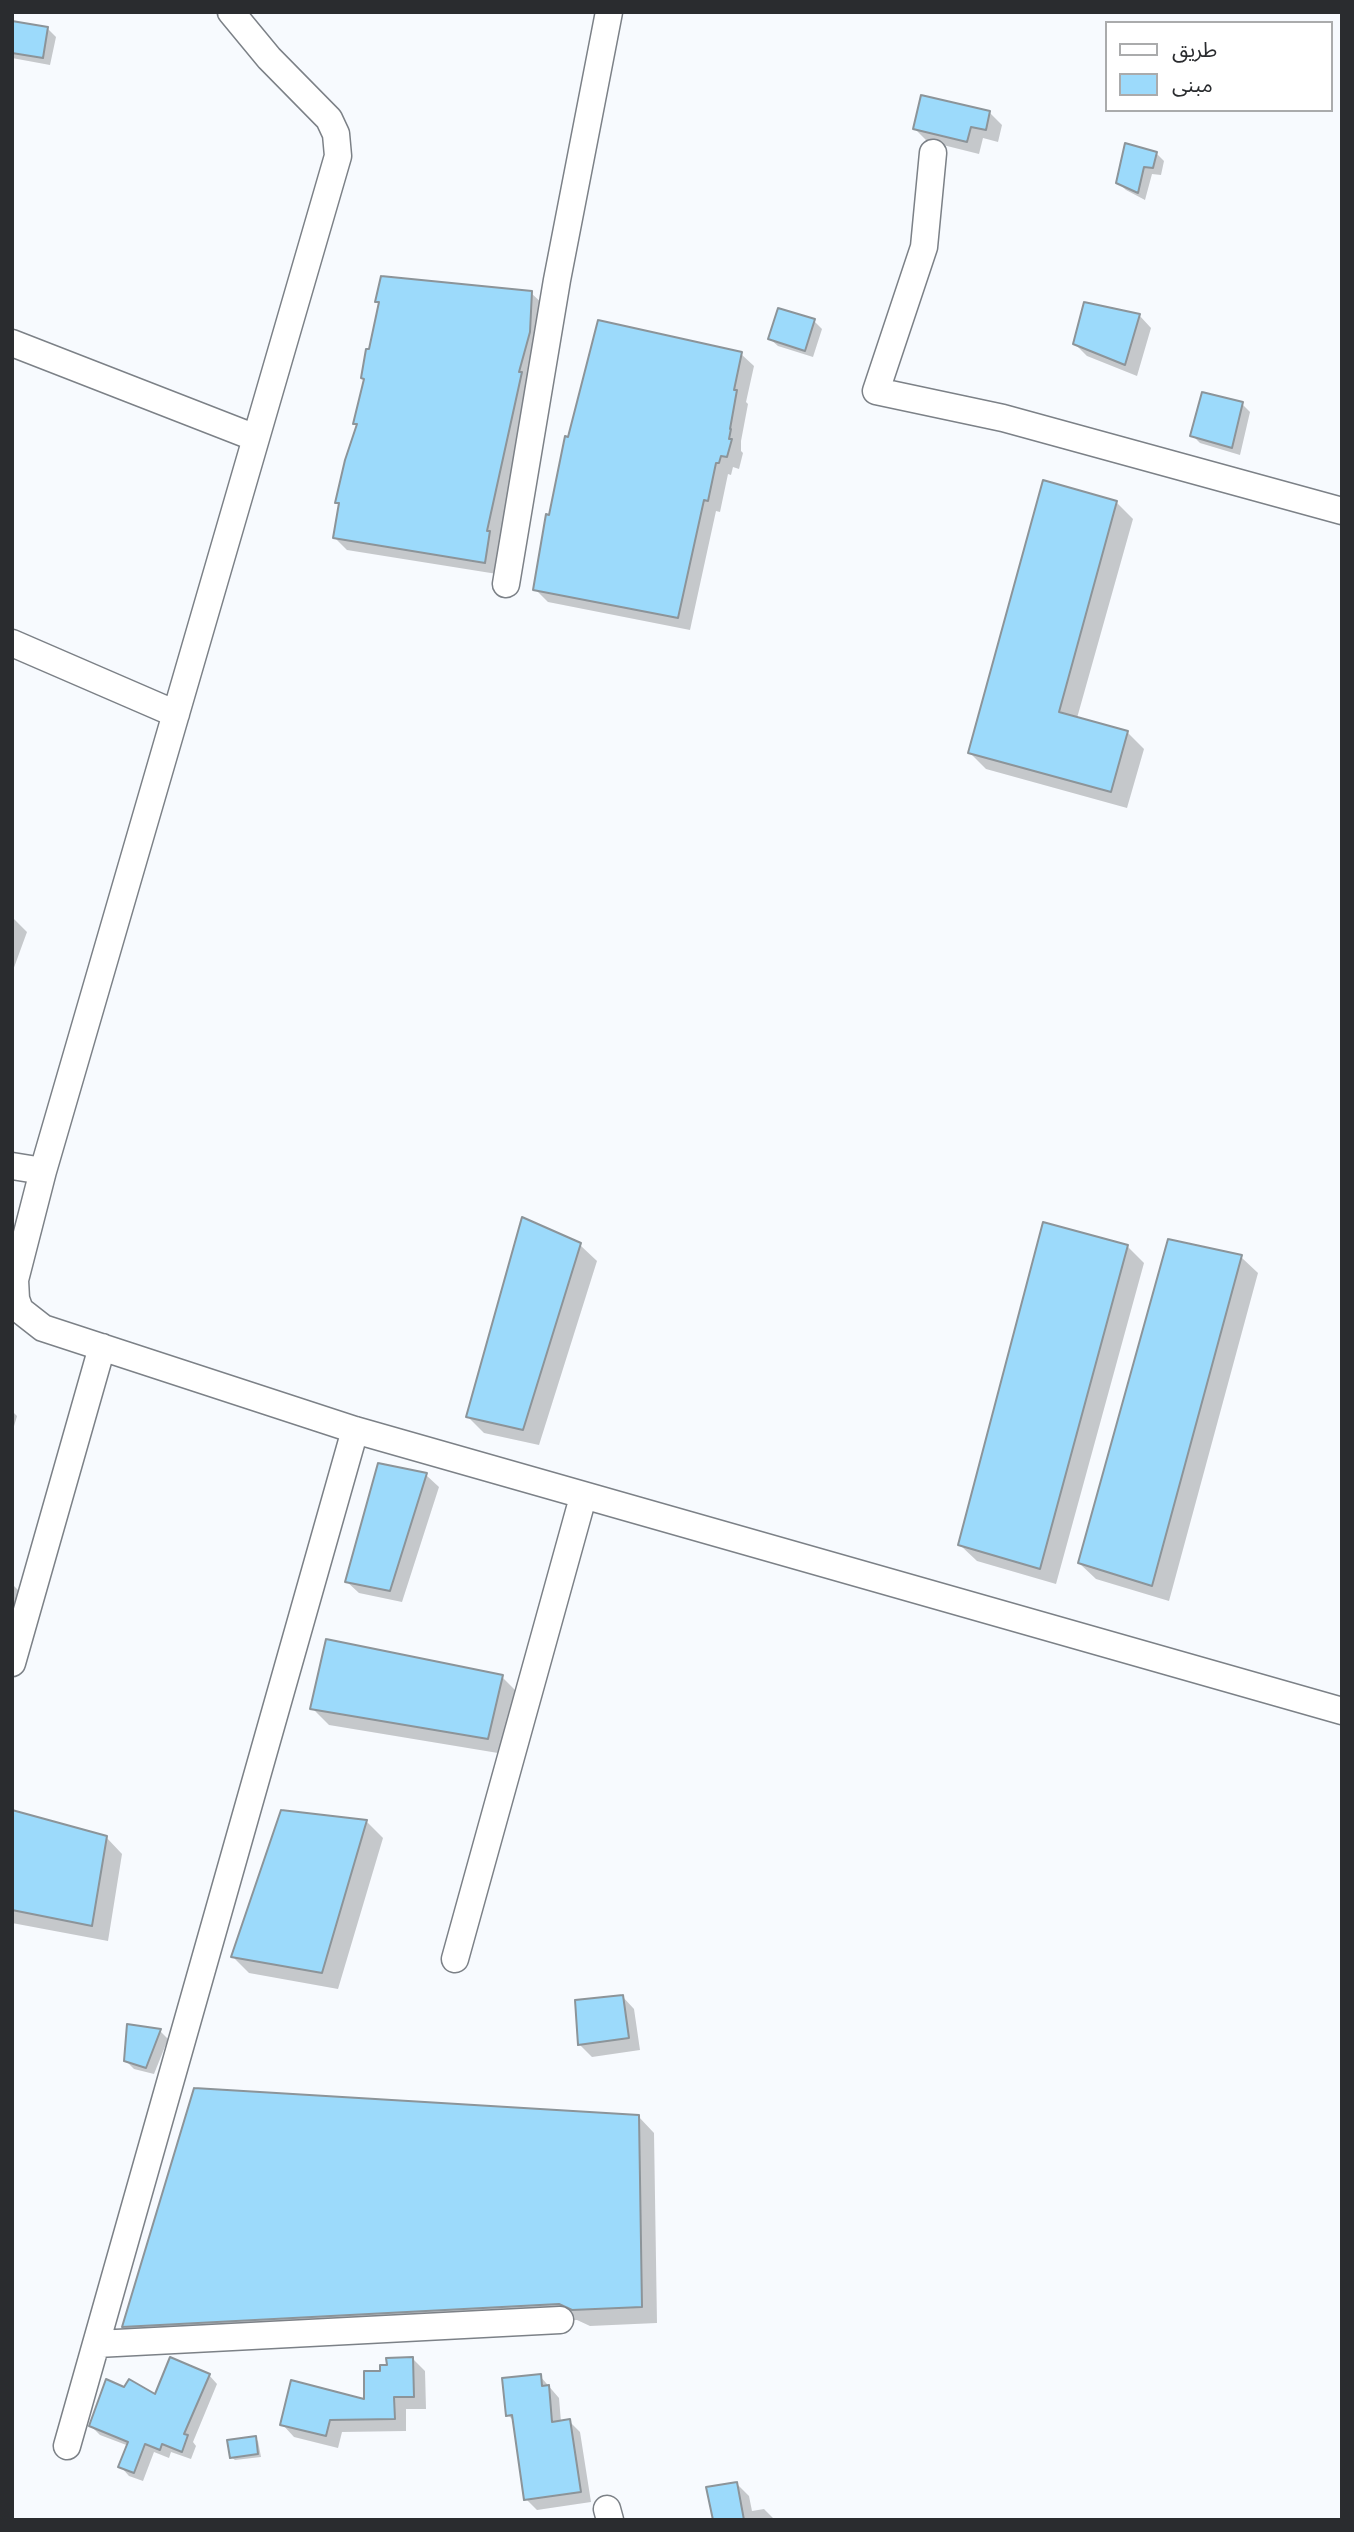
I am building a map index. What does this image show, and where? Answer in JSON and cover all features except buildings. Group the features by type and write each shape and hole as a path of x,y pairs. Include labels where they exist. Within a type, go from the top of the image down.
{"street":[{"path":"231,12 269,58 329,118 338,143 338,159 43,1171 16,1280 16,1299 20,1310 43,1328 355,1430 1342,1711"},
{"path":"506,584 557,280 610,12"},
{"path":"933,153 924,247 876,391 1003,418 1342,511"},
{"path":"12,343 256,438"},
{"path":"12,643 176,715"},
{"path":"12,1166 43,1171"},
{"path":"12,1663 102,1347"},
{"path":"67,2446 355,1430"},
{"path":"455,1959 583,1496"},
{"path":"97,2344 560,2320"}]}
